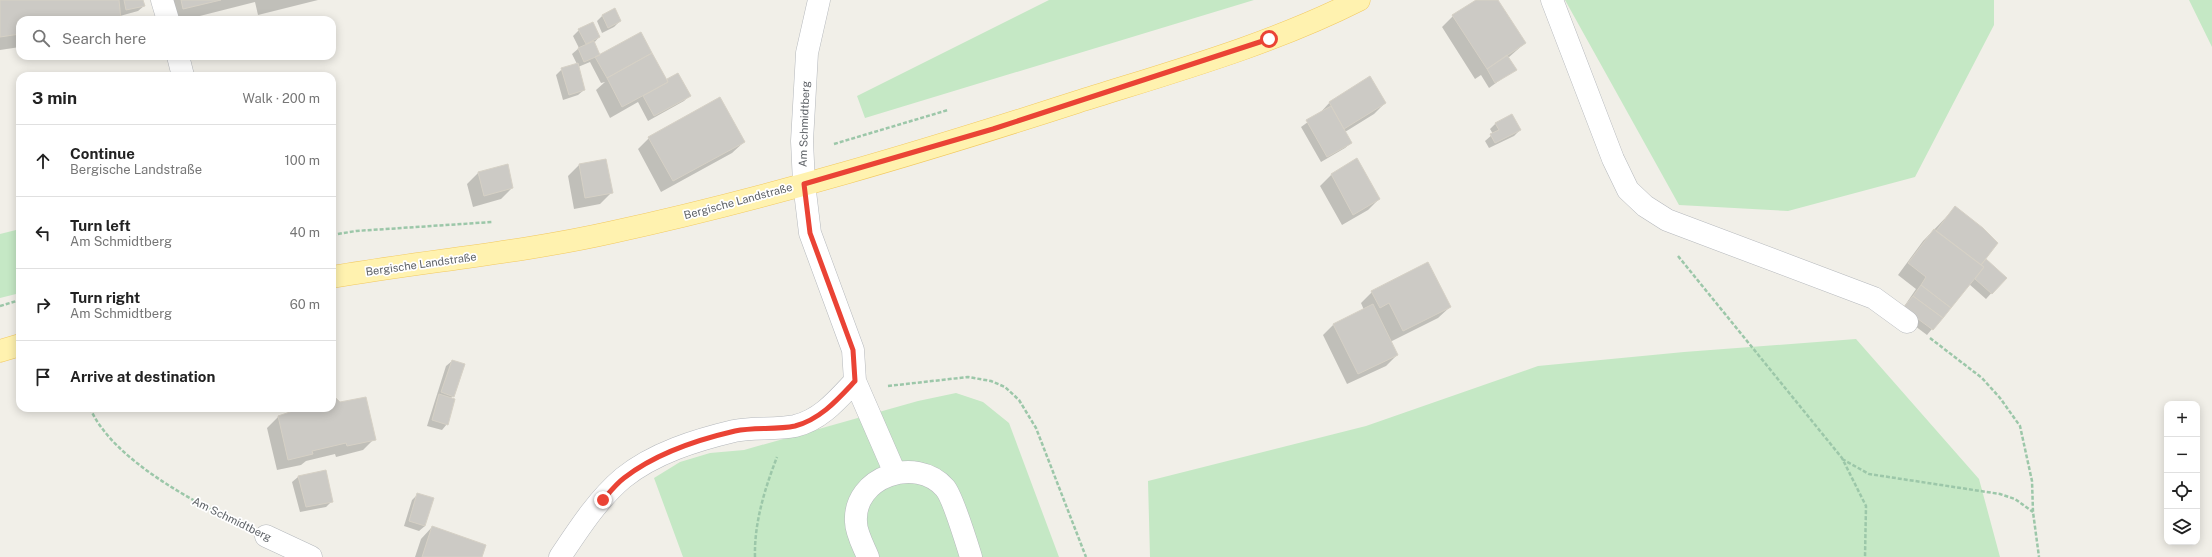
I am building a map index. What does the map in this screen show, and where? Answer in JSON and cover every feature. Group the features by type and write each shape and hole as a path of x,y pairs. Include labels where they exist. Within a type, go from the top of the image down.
{"main road":[{"name":"Bergische Landstraße","path":"336,276 468,258 611,232 804,184 993,129 1151,79 1269,39 1325,17 1360,0"},
{"path":"0,351 16,345"}],"street":[{"path":"162,0 167,16"},
{"name":"Am Schmidtberg","path":"819,0 807,53 802,154 804,184 810,233 853,350 855,381"},
{"path":"1552,0 1628,190 1645,206 1667,220 1874,298 1908,322"},
{"path":"179,60 182,72"},
{"path":"560,557 603,500 622,479 643,464 677,448 736,431 796,426 817,416 834,405 855,381 896,473"},
{"path":"868,557 856,523 858,509 863,497 871,486 882,478 896,473 909,472 923,474 936,480 946,489 971,557"},
{"name":"Am Schmidtberg","path":"266,536 311,557"}],"path":[{"path":"1676,255 1842,458 1866,506 1865,557"},
{"path":"0,306 16,301"},
{"path":"1908,322 1982,378 2000,398 2020,426 2032,481 2033,512 2039,557"},
{"path":"855,381 883,387 968,377 990,381 1005,387 1019,400 1036,428 1086,557"},
{"name":"Am Schmidtberg","path":"92,412 114,443 155,477 204,507 266,536"},
{"path":"755,557 759,517 767,483 777,457 796,426"},
{"path":"1842,458 1869,474 2000,494 2015,500 2033,512"}],"green space":[{"path":"1049,0 1254,0 865,118 857,96"},
{"path":"1565,0 1994,0 1994,25 1915,177 1788,211 1679,205"},
{"path":"2189,0 2212,0 2212,47"},
{"path":"16,230 16,294 0,298 0,234"},
{"path":"1856,339 1979,479 2000,557 1150,557 1148,481 1366,426 1538,366 1684,352"},
{"path":"956,393 983,402 1009,423 1059,557 683,557 654,478 680,462 710,453 744,450 918,401"}],"building":[{"path":"0,0 119,0 121,16 16,16 16,35 0,37"},
{"path":"124,0 143,0 145,6 126,10"},
{"path":"181,0 221,0 183,9"},
{"path":"1476,0 1498,0 1526,43 1487,69 1452,15"},
{"path":"615,8 621,21 608,28 602,15"},
{"path":"593,22 600,37 586,44 578,29"},
{"path":"641,32 652,53 607,78 595,57"},
{"path":"594,41 600,55 584,62 578,48"},
{"path":"652,53 668,82 622,107 607,78"},
{"path":"1507,55 1517,70 1495,83 1487,69"},
{"path":"578,63 585,90 569,95 561,68"},
{"path":"678,73 691,96 654,116 643,96 668,82 667,79"},
{"path":"1370,76 1386,103 1344,129 1329,102"},
{"path":"720,97 745,142 673,181 648,137"},
{"path":"1331,106 1352,143 1327,157 1306,120"},
{"path":"1512,114 1521,130 1495,143 1490,134 1499,130 1495,123"},
{"path":"1357,158 1380,199 1353,215 1331,174"},
{"path":"606,159 613,193 585,198 579,164"},
{"path":"508,164 513,188 484,196 478,172"},
{"path":"1955,206 1983,228 1998,243 1981,265 1936,231"},
{"path":"1934,229 1984,267 1951,308 1921,285 1926,277 1908,263"},
{"path":"1986,259 2007,278 1992,294 1975,279 1984,267 1981,265"},
{"path":"1428,262 1451,307 1403,331 1389,303 1380,308 1371,291"},
{"path":"1921,285 1951,308 1943,318 1913,296"},
{"path":"1913,296 1943,318 1933,330 1903,308"},
{"path":"1373,304 1398,355 1358,374 1333,324"},
{"path":"452,360 465,364 454,397 441,392"},
{"path":"439,394 455,399 448,425 432,420"},
{"path":"366,397 376,440 347,446 346,443 312,451 313,454 288,460 278,416 290,412 336,412 336,398 340,402"},
{"path":"326,470 333,502 306,507 298,476"},
{"path":"417,493 434,498 425,526 409,521"},
{"path":"432,526 486,545 482,557 422,557"}],"route":[{"path":"603,500 622,479 643,464 677,448 736,431 796,426 817,416 834,405 855,381 853,350 810,233 804,184 993,129 1269,39"}]}
